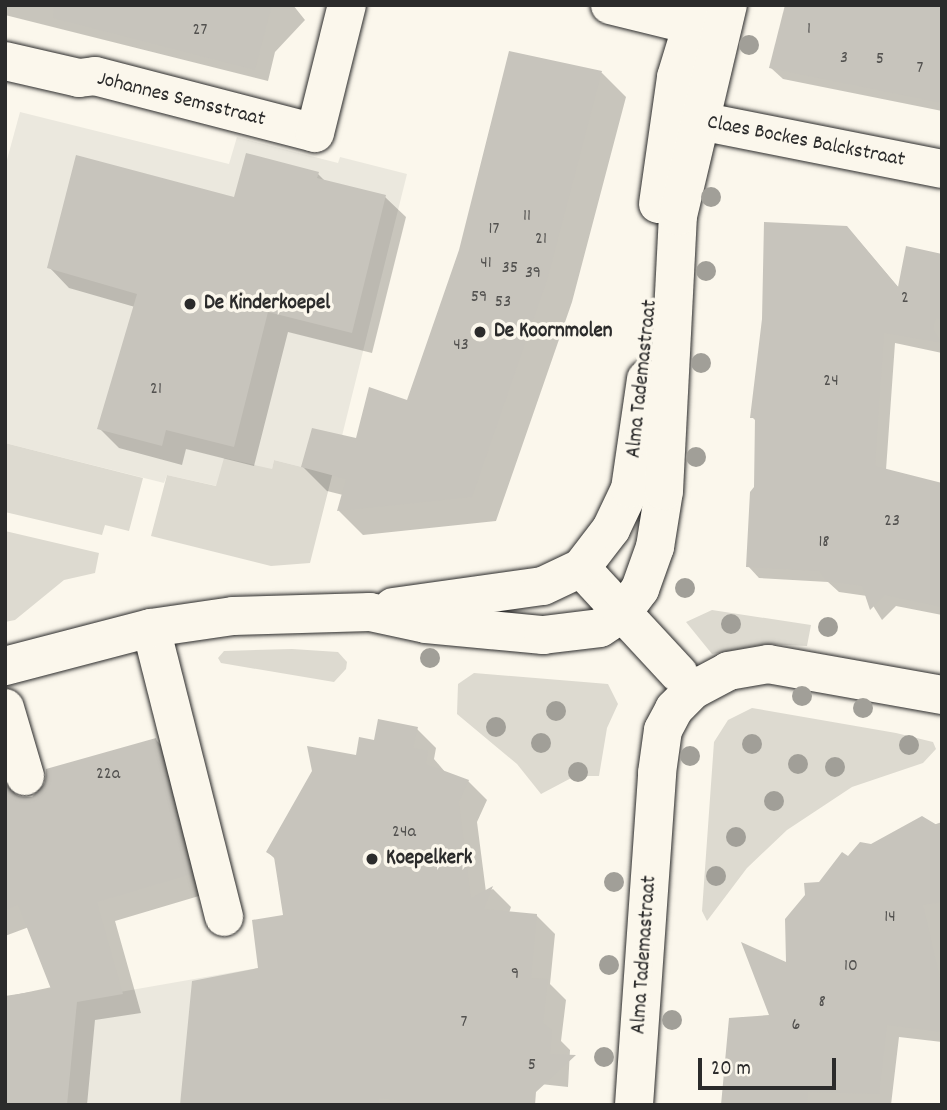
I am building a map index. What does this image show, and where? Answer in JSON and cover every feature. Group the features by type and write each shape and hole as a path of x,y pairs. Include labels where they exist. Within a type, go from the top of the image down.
{"street":[{"name":"Johannes Semsstraat","path":"5,61 79,78 95,76 315,133 347,5"},
{"path":"610,5 710,17 684,118"},
{"name":"Claes Bockes Balckstraat","path":"684,118 942,169"},
{"name":"Alma Tademastraat","path":"581,568 611,529 630,489 643,410 659,184 684,118"},
{"name":"Alma Tademastraat","path":"622,613 648,572 663,502 684,118"},
{"path":"5,666 151,628 233,616 370,612 543,586 581,568 686,682 768,664 942,695"},
{"path":"370,612 426,624 543,635 600,628 622,613"},
{"path":"151,628 224,917"},
{"name":"Alma Tademastraat","path":"634,1105 660,743 686,682"},
{"path":"5,708 25,776"}],"shaded area":[{"name":"De Kinderkoepel","path":"20,112 229,164 237,137 338,163 340,157 407,174 338,452 306,468 274,460 272,469 217,486 167,475 164,483 5,443 5,167"},
{"path":"5,443 143,478 129,531 105,525 102,535 5,512"},
{"path":"338,452 310,563 271,566 151,536 167,475 216,486 224,458 272,469 274,460 306,468"},
{"path":"5,531 99,553 95,573 64,580 15,620 5,622"},
{"path":"712,610 811,625 807,646 767,644 712,654 686,622"},
{"path":"292,649 338,652 347,662 346,669 334,682 221,663 218,658 224,651"},
{"path":"474,673 608,684 618,704 607,728 599,776 575,776 541,794 517,764 457,714 458,684"},
{"path":"752,708 896,733 933,742 936,749 923,763 852,787 787,830 747,868 707,921 702,911 714,742 728,720"},
{"path":"258,968 334,1105 5,1105 5,1012"}],"building":[{"path":"54,5 272,5 255,70 53,18"},
{"path":"785,5 942,5 942,103 769,68"},
{"name":"De Koornmolen","path":"509,51 602,71 548,277 472,497 337,511 346,479 301,467 312,428 356,438 369,387 407,400 459,250"},
{"path":"246,153 319,172 317,178 386,195 352,333 268,312 234,447 166,430 162,446 97,429 137,294 47,268 76,155 234,197"},
{"path":"764,222 847,226 898,287 906,246 942,254 942,320 936,318 933,329 942,343 884,333 875,466 942,483 942,607 885,595 870,610 862,586 826,581 819,571 746,567 750,492 754,487 755,418 750,418 762,319"},
{"path":"378,719 418,727 413,748 428,751 426,764 469,780 459,802 471,898 493,886 484,909 537,914 531,978 548,979 543,1023 552,1030 550,1054 576,1055 536,1092 535,1105 437,1105 379,1098 378,1105 180,1105 192,981 258,968 252,920 283,915 274,857 266,852 312,771 307,746 356,755 359,737 374,740"},
{"path":"156,738 191,874 97,902 123,994 77,1002 67,1105 5,1105 5,996 51,989 18,905 5,910 5,784 19,797 32,797 46,782 46,769"},
{"path":"922,816 942,828 942,902 923,905 942,987 942,1032 887,1025 879,1094 808,1092 807,1105 721,1105 729,1018 769,1015 741,942 786,962 785,919 805,895 804,883 819,882 842,852 848,856 860,842 871,844"}],"place":[{"name":"De Kinderkoepel","path":"190,304"},
{"name":"De Koornmolen","path":"480,332"},
{"name":"Koepelkerk","path":"372,859"}]}
